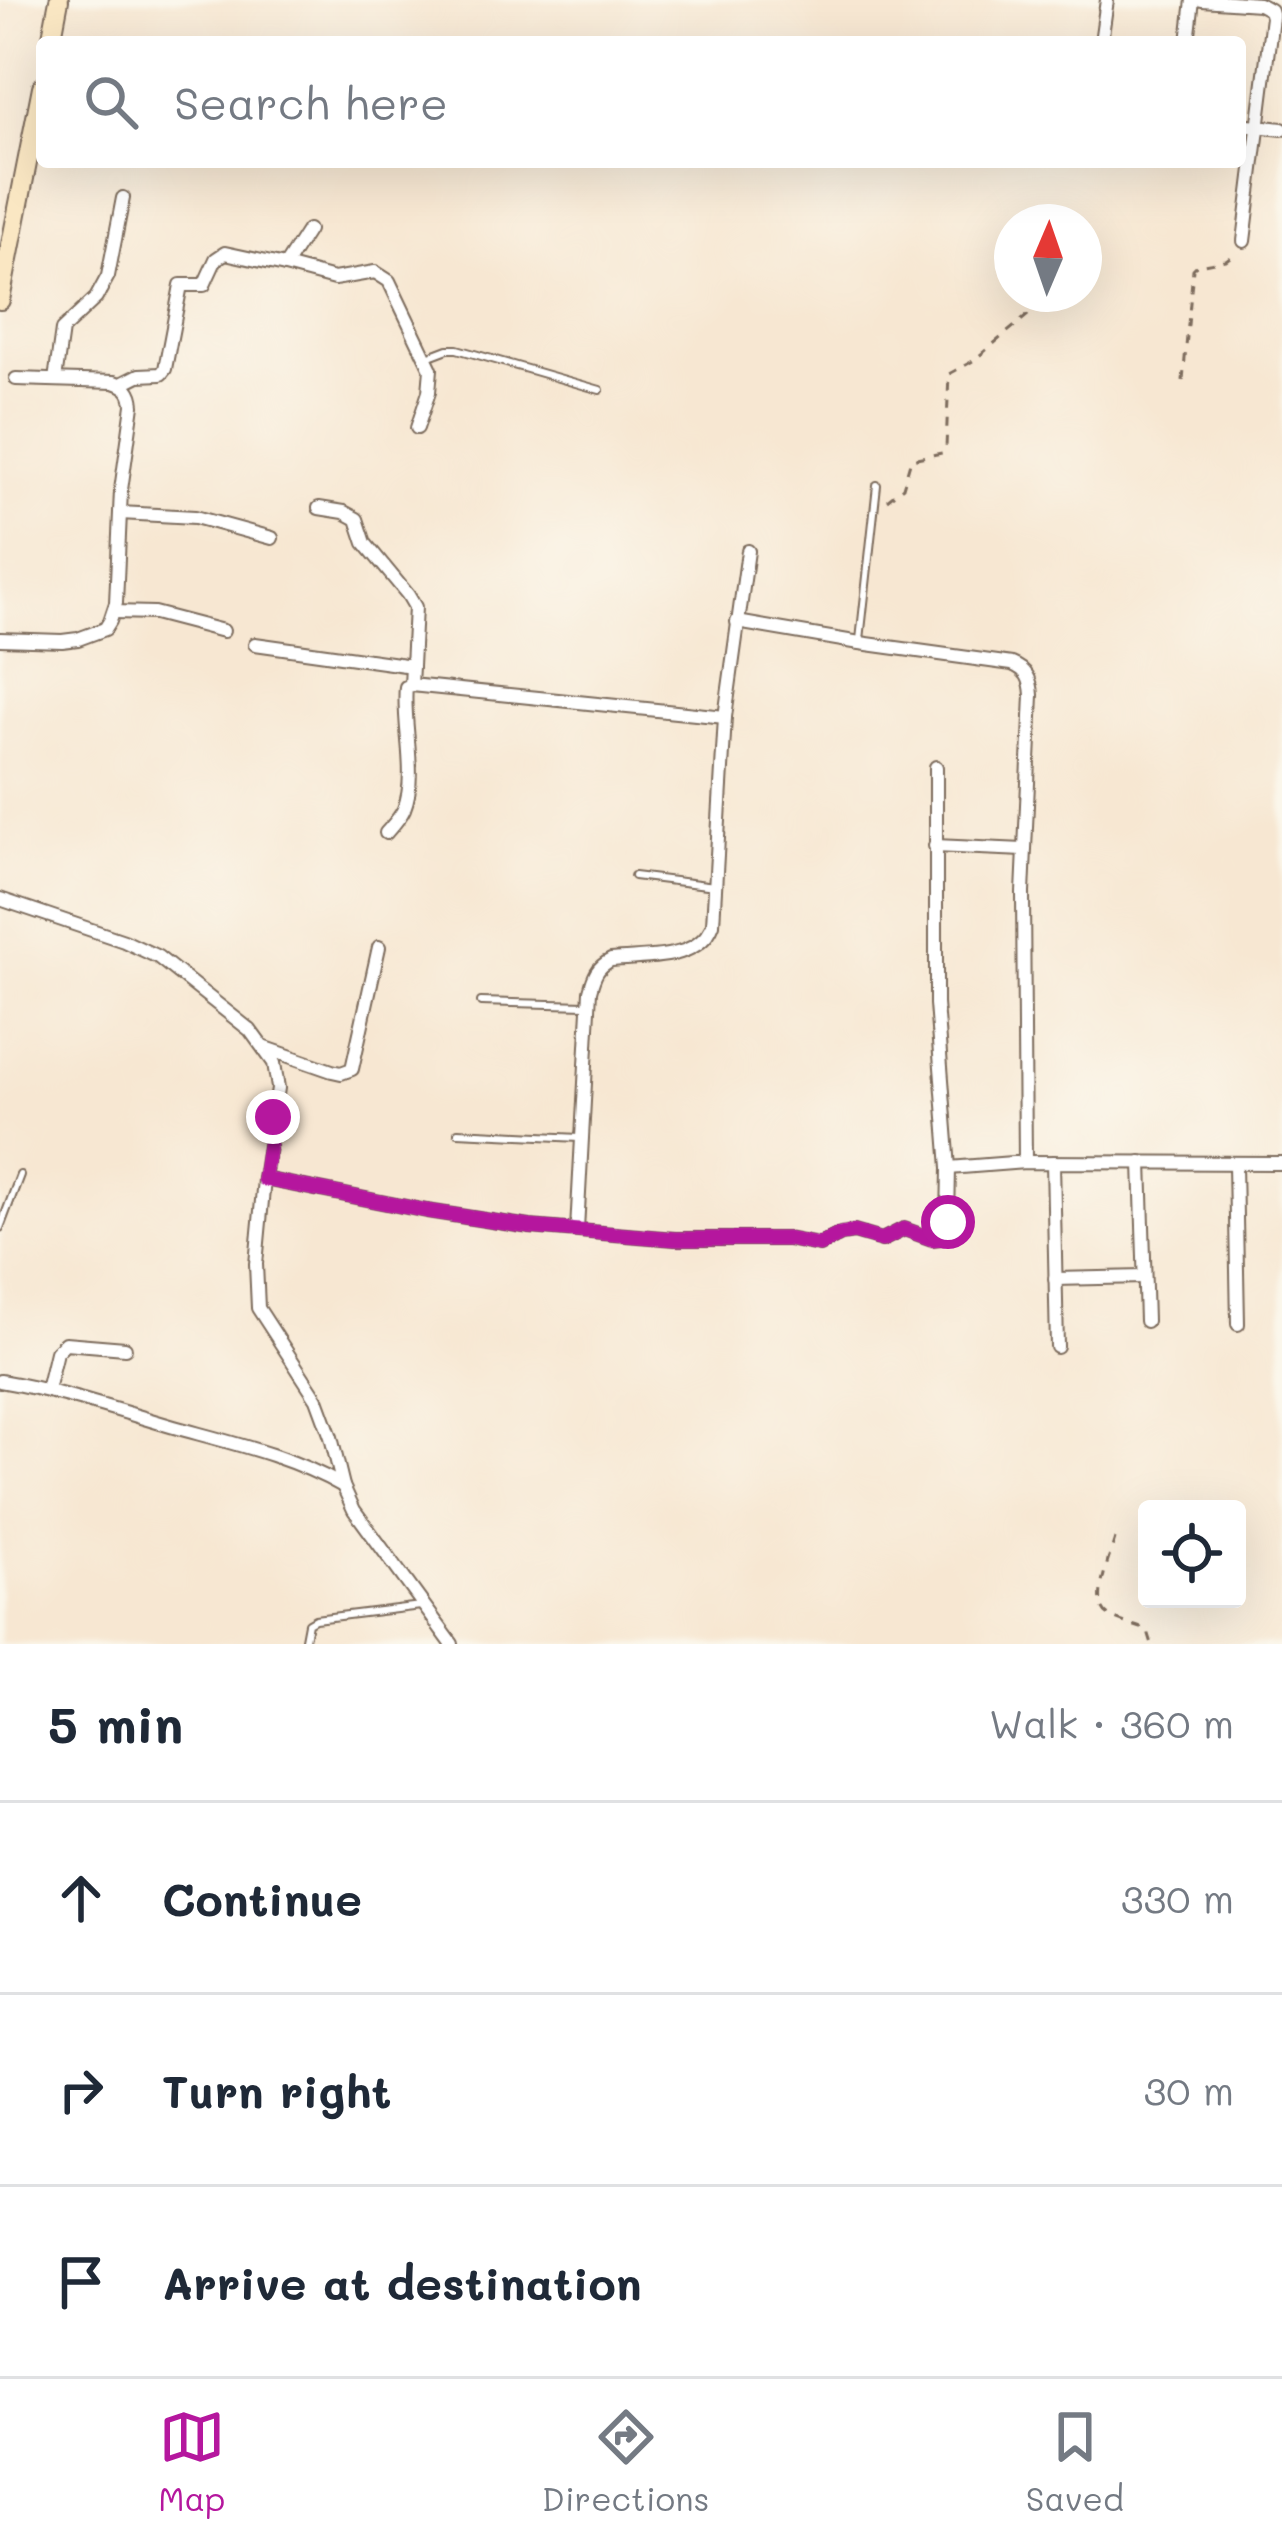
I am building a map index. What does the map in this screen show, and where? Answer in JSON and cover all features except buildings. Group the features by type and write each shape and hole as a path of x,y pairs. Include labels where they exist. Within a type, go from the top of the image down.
{"street":[{"path":"52,36 59,0"},
{"path":"1103,36 1107,0"},
{"path":"1189,36 1193,0"},
{"path":"1202,0 1258,4 1270,10 1244,241"},
{"path":"0,300 36,117"},
{"path":"1246,125 1282,129"},
{"path":"56,380 62,330 96,298 108,276 123,198"},
{"path":"285,266 308,230"},
{"path":"16,379 121,384 139,375 161,374 166,369 178,289 185,284 204,285 225,253 334,279 367,272 383,276 431,369 417,428"},
{"path":"0,639 78,639 105,629 114,612 133,404 132,394 121,384"},
{"path":"319,508 357,519 365,543 412,601 411,685"},
{"path":"120,513 195,517 272,538"},
{"path":"577,1230 594,977 611,960 699,946 709,937 713,924 725,717 748,551"},
{"path":"114,612 154,614 223,631"},
{"path":"737,622 1012,664 1028,675 1032,695 1022,963 1025,1162"},
{"path":"255,644 412,666"},
{"path":"386,833 406,804 405,699 406,687 411,685 725,717"},
{"path":"264,1179 530,1227 675,1239 787,1239 819,1245 848,1232 882,1240 904,1229 941,1238 948,1222 949,1168 935,1004 935,767"},
{"path":"935,846 1024,850"},
{"path":"0,899 158,957 250,1030 265,1048 274,1064 278,1088 256,1264 258,1308 317,1399 343,1486 361,1523 452,1644"},
{"path":"265,1048 332,1071 352,1069 379,946"},
{"path":"949,1168 1025,1162 1282,1163"},
{"path":"1053,1162 1057,1347"},
{"path":"1141,1162 1146,1321"},
{"path":"1235,1164 1238,1324"},
{"path":"1055,1279 1144,1277"},
{"path":"46,1390 60,1346 72,1342 125,1348"},
{"path":"0,1381 280,1456 343,1486"}],"lane":[{"path":"427,357 458,349 600,390"},
{"path":"860,643 877,485"},
{"path":"634,876 715,886"},
{"path":"481,1003 590,1005"},
{"path":"458,1132 582,1138"},
{"path":"0,1228 20,1174"},
{"path":"304,1644 308,1623 315,1619 424,1606"}],"path":[{"path":"1183,381 1193,269 1226,260 1244,241"},
{"path":"875,507 903,487 911,459 946,448 950,374 1032,312"},
{"path":"1115,1539 1102,1586 1102,1609 1107,1616 1148,1631 1152,1644"}],"route":[{"path":"273,1117 264,1179 484,1220 675,1239 787,1239 819,1245 848,1232 882,1240 904,1229 941,1238 948,1222"}]}
